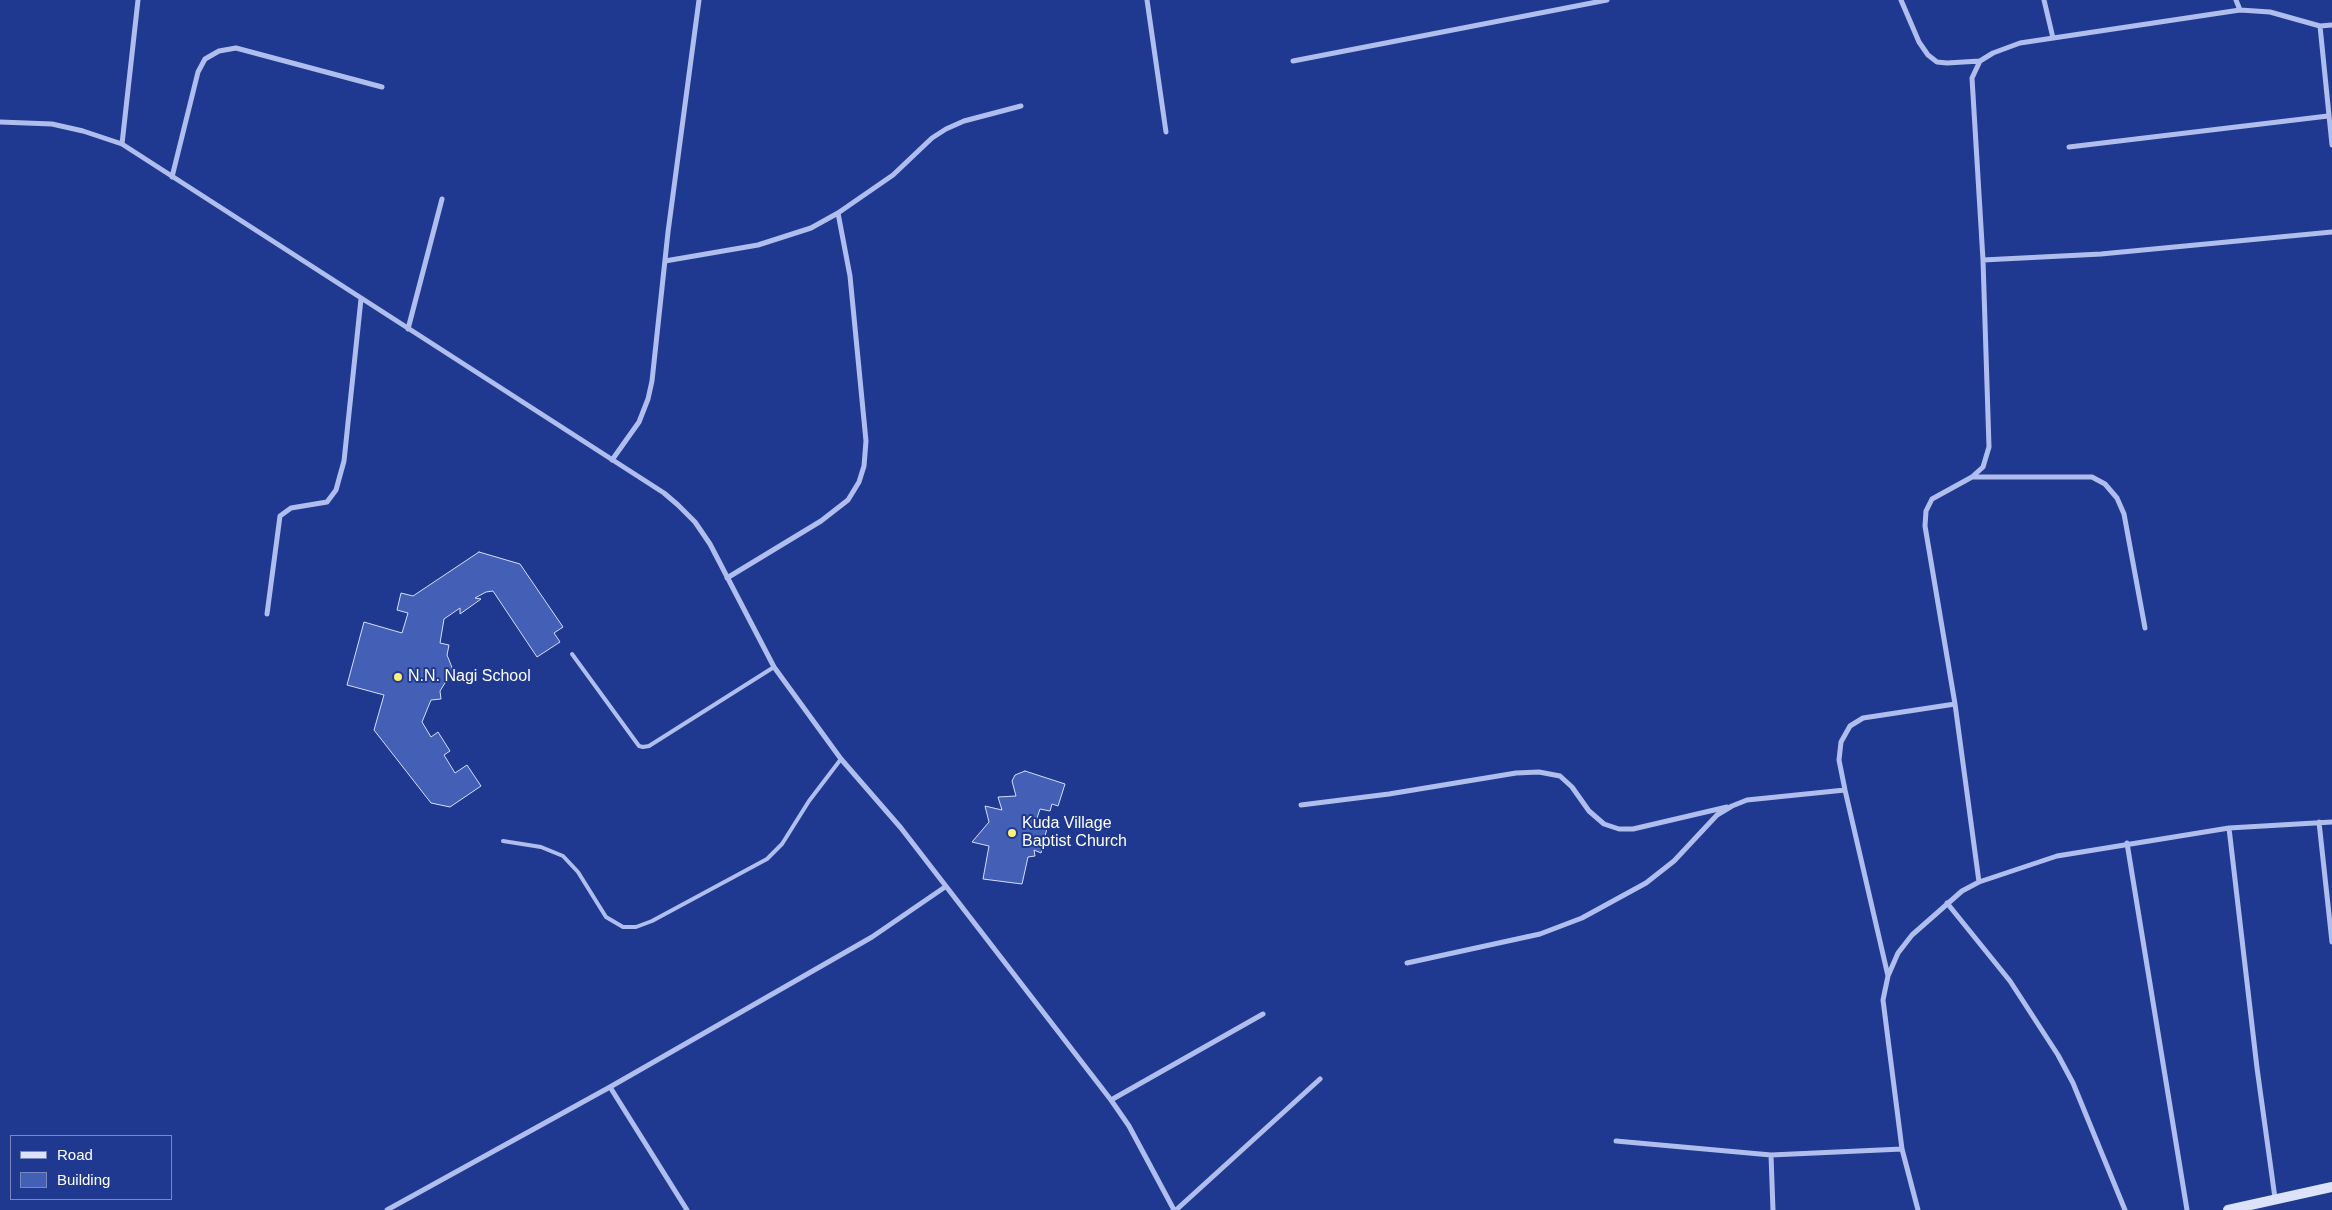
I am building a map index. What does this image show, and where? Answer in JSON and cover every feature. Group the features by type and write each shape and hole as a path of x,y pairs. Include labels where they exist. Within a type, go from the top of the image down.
{"main road":[{"path":"2228,1210 2332,1186"}],"street":[{"path":"122,144 138,0"},
{"path":"612,460 639,422 648,399 656,357 665,261 700,0"},
{"path":"1147,0 1166,132"},
{"path":"1293,61 1607,0"},
{"path":"1901,0 1919,42 1928,55 1937,62 1980,61"},
{"path":"2044,0 2053,38"},
{"path":"2236,0 2240,10"},
{"path":"1979,882 1955,704 1924,526 1926,511 1932,499 1972,478 1983,467 1989,447 1983,260 1972,78 1980,61 1992,52 2020,43 2240,10 2270,12 2320,26 2332,25"},
{"path":"2320,26 2332,146"},
{"path":"172,177 198,72 205,59 219,51 236,48 382,87"},
{"path":"665,261 758,244 810,228 838,213 893,175 932,138 946,129 964,121 1021,106"},
{"path":"2069,147 2328,116"},
{"path":"0,122 52,124 83,131 122,144 612,460 678,505 695,522 710,544 774,667 840,759 901,828 1111,1100 1129,1126 1175,1210 1320,1079"},
{"path":"408,329 442,199"},
{"path":"727,578 821,522 848,500 859,482 864,466 866,441 850,276 838,213"},
{"path":"1983,260 2101,254 2332,232"},
{"path":"267,614 280,516 291,508 327,502 336,490 344,461 361,299"},
{"path":"1972,478 2092,477 2105,484 2117,498 2124,514 2145,628"},
{"path":"1888,976 1845,790 1840,760 1840,742 1850,726 1863,718 1955,704"},
{"path":"1301,805 1389,794 1516,773 1539,772 1560,776 1604,824 1619,829 1633,829 1732,806 1747,800 1845,790"},
{"path":"1407,962 1540,934 1582,918 1646,883 1674,862 1717,815 1732,806"},
{"path":"2318,822 2332,942"},
{"path":"1918,1210 1902,1149 1883,1000 1888,976 1898,953 1912,935 1962,891 1979,882 2057,856 2127,843 2229,828 2332,822"},
{"path":"2229,828 2257,1068 2275,1198"},
{"path":"2127,843 2187,1210"},
{"path":"387,1210 610,1087 872,937 945,887"},
{"path":"1947,903 2010,981 2058,1055 2073,1083 2125,1210"},
{"path":"1111,1100 1263,1014"},
{"path":"610,1087 687,1210"},
{"path":"1616,1141 1771,1155 1902,1149"},
{"path":"1771,1155 1773,1210"}],"lane":[{"path":"572,654 639,746 643,747 649,746 774,667"},
{"path":"503,841 542,847 563,856 578,872 606,917 623,928 636,927 652,921 767,859 782,844 809,801 840,759"}],"building":[{"name":"N.N. Nagi School","path":"479,552 520,564 563,627 554,633 560,642 537,657 493,591 486,592 475,598 481,599 460,614 460,608 444,619 440,643 449,645 447,655 453,670 440,691 441,699 431,700 422,722 431,737 438,732 450,751 444,755 455,773 467,765 481,786 450,807 431,803 374,730 384,695 347,685 364,622 402,633 408,613 397,610 401,593 413,596"},
{"name":"Kuda Village Baptist Church","path":"1025,771 1065,784 1058,806 1052,804 1050,811 1040,809 1036,821 1048,824 1041,853 1034,850 1035,856 1028,857 1022,884 983,879 989,846 972,842 989,822 985,806 1002,810 998,797 1016,796 1012,781 1015,775"}],"place":[{"name":"N.N. Nagi School","path":"398,677"},
{"name":"Kuda Village Baptist Church","path":"1012,833"}]}
